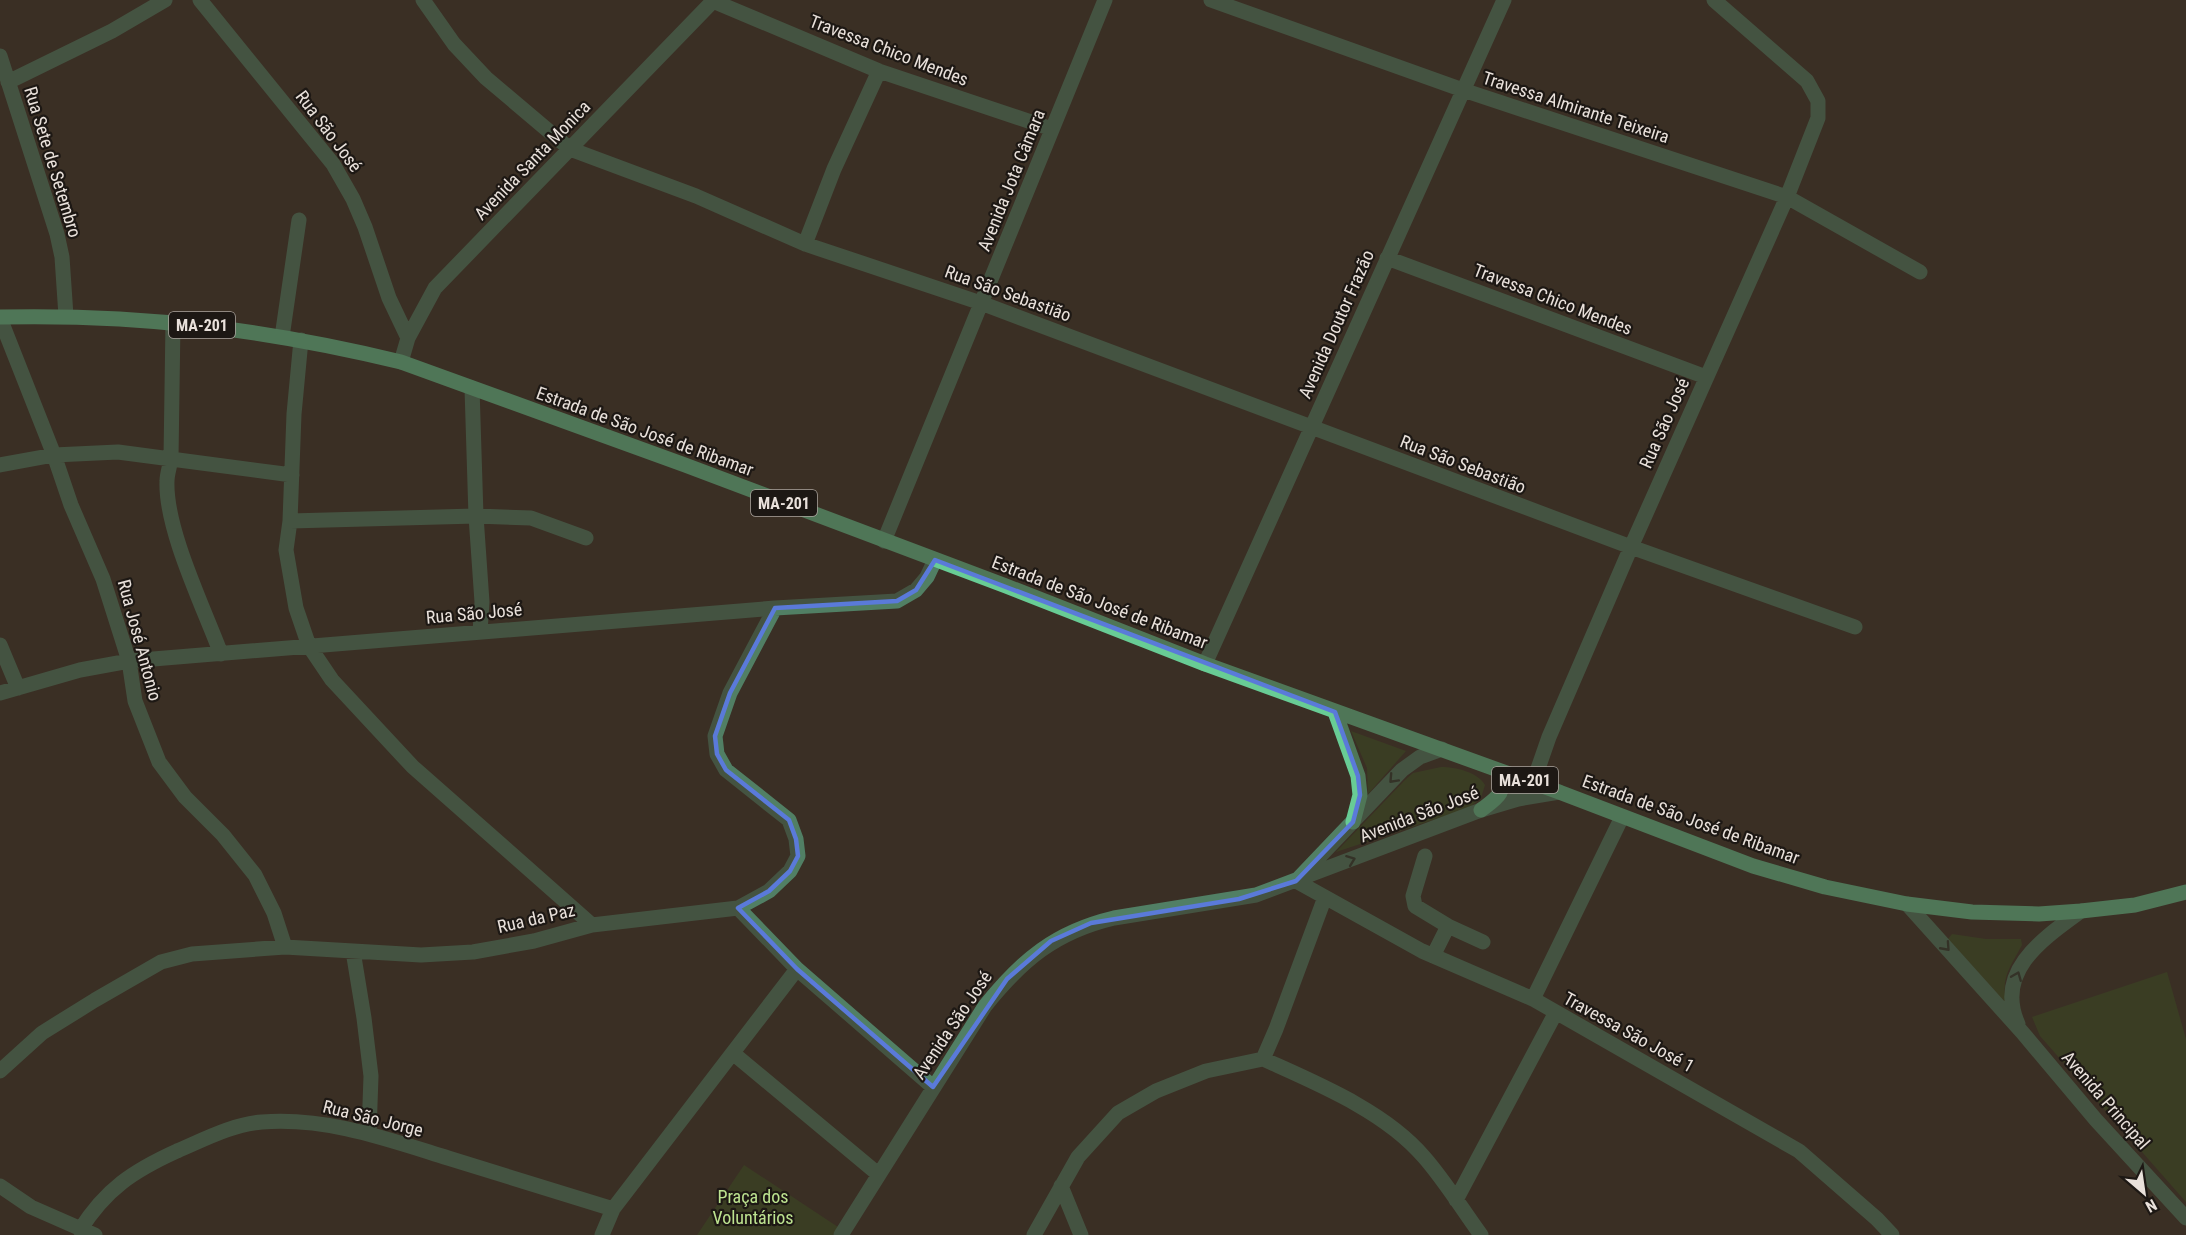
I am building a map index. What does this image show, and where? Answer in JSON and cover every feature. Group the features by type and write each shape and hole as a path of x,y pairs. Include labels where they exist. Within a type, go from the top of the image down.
{"main road":[{"name":"Estrada de São José de Ribamar","path":"0,317 66,316 173,322 238,329 330,345 402,362 935,560 1335,712 1559,792 1753,866 1825,887 1907,904 1972,912 2040,914 2135,905 2186,892"},
{"path":"1335,712 1358,776 1360,795 1353,822"},
{"path":"1481,810 1500,794 1503,787 1500,771"}],"street":[{"path":"8,82 112,31 165,0"},
{"name":"Rua São José","path":"200,0 333,164 361,218 389,298 408,338"},
{"name":"Rua São Sebastião","path":"423,0 454,44 486,78 570,149 696,196 806,244 981,303 1630,547 1855,627"},
{"name":"Avenida Santa Monica","path":"402,362 408,338 435,288 714,0"},
{"name":"Travessa Chico Mendes","path":"714,0 879,71 1052,129"},
{"name":"Avenida Jota Câmara","path":"884,541 1105,0"},
{"name":"Travessa Almirante Teixeira","path":"1211,0 1463,90 1787,197 1920,272"},
{"name":"Avenida Doutor Frazão","path":"1205,664 1504,0"},
{"name":"Rua São José","path":"1533,783 1549,737 1630,547 1787,197 1818,118 1818,101 1808,81 1714,0"},
{"name":"Rua Sete de Setembro","path":"0,56 57,234 62,257 66,316"},
{"path":"806,244 834,169 879,71"},
{"path":"282,337 298,220"},
{"name":"Travessa Chico Mendes","path":"1387,258 1706,377"},
{"name":"Rua José Antonio","path":"0,317 71,505 104,579 129,661 135,701 159,762 185,797 223,835 255,875 274,913 285,947"},
{"path":"173,322 171,458 166,480 168,504 181,548 221,654"},
{"path":"301,340 294,414 290,521 286,550 296,608 309,646 332,680 413,767 592,926"},
{"path":"472,388 476,516 482,602 480,632"},
{"path":"0,465 54,455 118,452 292,476"},
{"path":"290,521 476,516 531,518 586,538"},
{"name":"Rua São José","path":"0,693 80,670 129,661 776,608 897,601 916,590 927,577 935,560"},
{"name":"Rua da Paz","path":"0,1071 42,1033 161,962 192,954 285,947 421,955 473,952 534,941 592,926 738,908 769,891 790,871 798,856 796,839 789,820 726,770 717,754 715,736 730,693 776,608"},
{"path":"0,645 18,688"},
{"name":"Avenida São José","path":"1296,881 1410,763 1430,752 1442,749"},
{"name":"Avenida São José","path":"841,1235 985,1006 1007,979 1029,958 1052,941 1102,920 1239,899 1266,892 1481,810 1518,799 1559,792"},
{"path":"1533,999 1622,816"},
{"path":"1425,856 1412,902 1414,906 1448,927 1483,942"},
{"name":"Travessa São José 1","path":"1296,881 1433,956 1533,999 1555,1014 1800,1150 1892,1235"},
{"path":"1263,1059 1324,897"},
{"name":"Avenida Principal","path":"1907,904 2022,1032 2096,1120 2186,1218"},
{"path":"738,908 797,969 933,1087"},
{"name":"Avenida Principal","path":"2022,1032 2012,1002 2017,972 2038,944 2081,911"},
{"path":"1433,956 1448,927"},
{"path":"353,951 371,1076 369,1133"},
{"path":"602,1235 613,1209 797,969"},
{"path":"1456,1200 1555,1014"},
{"path":"734,1054 878,1174"},
{"path":"1034,1235 1078,1157 1118,1113 1156,1091 1206,1071 1263,1059 1358,1106 1404,1138 1423,1156 1481,1235"},
{"name":"Rua São Jorge","path":"88,1232 94,1208 117,1185 154,1162 228,1130 261,1122 323,1124 369,1133 613,1209"},
{"path":"0,1186 31,1207 88,1232"},
{"path":"1061,1186 1081,1235"}],"highlighted area":[{"path":"935,560 1335,712 1358,776 1360,795 1353,822 1296,881 1239,899 1091,923 1051,941 1007,979 933,1087 797,969 738,908 769,891 790,871 798,856 796,839 789,820 726,770 717,754 715,736 730,693 775,608 897,601 916,590"}],"green space":[{"path":"1351,731 1406,751 1368,794 1367,768"},
{"path":"1441,767 1459,769 1482,780 1485,785 1481,798 1469,808 1336,852 1413,773"},
{"path":"1952,934 1986,939 2021,939 2022,945 2010,966 2006,979 2006,1003 1948,939"},
{"path":"2167,972 2186,1039 2186,1202 2040,1036 2032,1017"},
{"name":"Praça dos Voluntários","path":"744,1165 838,1227 833,1235 697,1235"}]}
